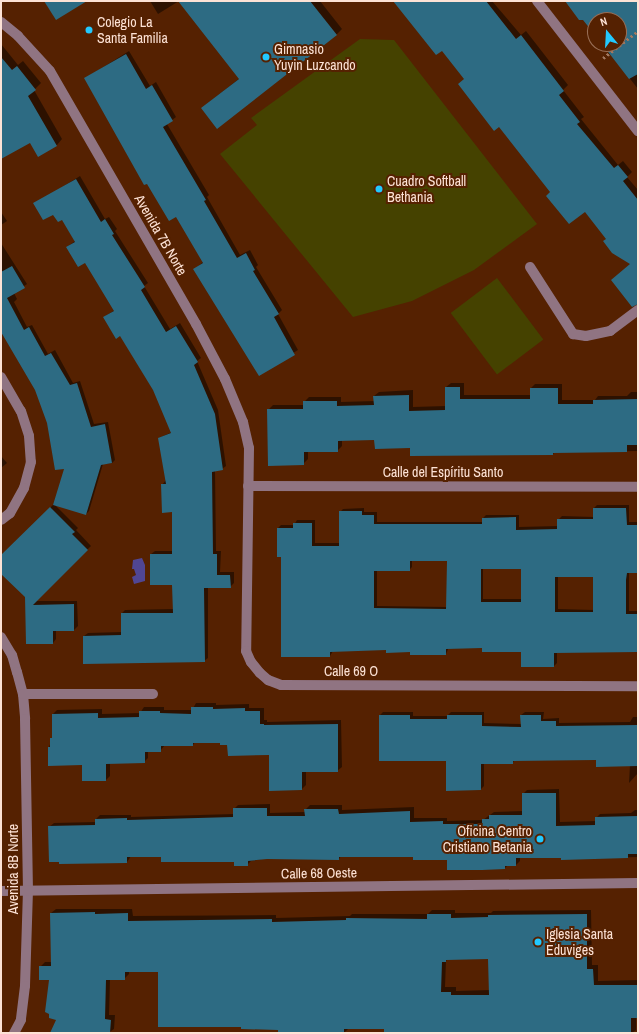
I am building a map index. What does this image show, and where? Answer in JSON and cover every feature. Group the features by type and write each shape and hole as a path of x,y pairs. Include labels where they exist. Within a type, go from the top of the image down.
{"street":[{"path":"537,1 638,131"},
{"name":"Avenida 7B Norte","path":"1,22 18,36 50,70 225,379 243,422 249,448 248,486"},
{"path":"530,267 573,334 586,336 610,331 638,310"},
{"path":"1,377 21,411 29,436 31,462 24,488 10,513 1,520"},
{"name":"Calle del Espíritu Santo","path":"248,486 638,487"},
{"name":"Calle 69 O","path":"248,486 246,651 250,662 268,680 281,685 638,686"},
{"name":"Avenida 8B Norte","path":"1,637 12,655 23,694 28,890 26,986 21,1020 14,1033"},
{"path":"23,694 153,694"},
{"name":"Calle 68 Oeste","path":"1,891 638,883"}],"path":[{"path":"603,58 638,31"}],"shaded area":[{"name":"Cuadro Softball Bethania","path":"360,39 394,40 537,224 474,270 412,301 353,317 220,154 257,125 251,118"},
{"path":"497,278 543,339 497,374 451,313"},
{"path":"142,558 145,565 145,581 134,584 132,577 136,575 134,569 132,569 133,560"}],"building":[{"path":"44,1 87,1 56,20"},
{"name":"Gimnasio Yuyin Luzcando","path":"178,1 310,1 337,35 217,129 201,108 239,79"},
{"path":"393,1 486,1 516,39 521,35 564,91 559,95 580,122 577,124 614,168 618,165 628,177 623,181 638,200 638,304 632,307 611,280 630,264 612,253 603,241 606,239 585,212 569,224 546,196 550,192 499,127 494,131 458,84 464,79 442,51 436,55"},
{"path":"565,1 638,1 638,74 629,79 608,52 627,52 627,12 587,12 587,25 583,20 579,20"},
{"path":"126,54 146,89 152,85 173,121 163,127 206,200 204,201 237,258 246,253 255,270 253,271 279,314 274,317 295,355 259,376 193,269 203,263 176,217 169,221 147,184 144,185 84,78"},
{"path":"1,57 12,70 17,66 36,90 28,96 57,146 38,157 30,143 1,159"},
{"path":"76,179 101,222 105,219 114,234 112,235 145,287 141,290 166,332 176,326 198,362 194,365 215,414 223,470 212,472 213,554 217,554 217,575 230,575 231,588 204,588 205,662 83,664 83,636 121,635 121,613 173,613 172,585 150,585 150,554 172,554 172,512 162,513 161,484 166,484 158,438 171,433 153,390 120,336 116,339 103,317 114,311 85,263 78,267 66,247 75,242 62,220 58,222 53,215 43,220 33,203"},
{"path":"12,266 25,288 7,298 24,330 29,327 45,356 51,353 70,385 77,383 91,427 105,424 112,463 101,465 86,515 53,505 64,469 55,470 47,423 35,390 1,332 1,272"},
{"path":"445,387 460,387 460,399 530,399 530,388 558,388 558,404 593,404 593,400 638,399 638,445 627,445 627,452 553,453 553,455 410,456 410,448 375,449 374,440 338,441 338,452 304,452 304,465 268,466 267,409 303,409 303,401 337,401 337,406 374,405 373,396 409,395 409,411 445,410"},
{"path":"50,507 75,532 72,534 88,550 33,605 74,604 74,631 53,631 53,644 26,644 25,597 1,574 1,555"},
{"path":"593,508 626,508 627,525 638,525 638,573 627,573 626,614 638,614 638,652 554,653 554,667 521,667 521,652 482,652 482,648 446,649 446,655 410,655 410,652 386,653 386,650 330,652 330,657 281,657 281,557 277,557 277,528 293,528 293,523 312,523 312,546 339,546 339,511 362,511 362,515 374,515 374,524 482,524 482,518 516,517 516,530 557,529 557,519 593,519","holes":["410,561 447,561 446,609 374,608 374,571 410,571","481,569 521,569 521,602 481,602","555,577 593,577 593,612 555,612"]},
{"path":"191,707 213,707 213,709 245,708 245,711 260,711 260,724 264,725 338,724 338,772 302,772 302,790 269,791 269,755 228,756 227,745 220,745 220,743 193,743 193,746 161,746 161,752 145,752 145,763 106,764 106,781 82,781 82,765 48,766 48,747 50,747 50,738 52,738 52,714 98,713 98,718 139,717 139,711 160,711 160,713 191,714"},
{"path":"379,715 410,715 410,719 447,719 447,715 482,715 482,726 521,727 520,715 541,715 541,721 556,721 556,726 638,725 638,766 596,767 596,760 513,761 513,764 481,764 481,790 446,791 446,761 379,761"},
{"path":"522,793 556,793 556,826 595,825 595,817 638,816 638,854 628,854 628,858 561,860 561,858 516,858 516,866 505,866 505,869 482,870 447,870 447,860 413,860 413,857 339,857 339,860 267,859 248,861 248,866 234,866 234,862 161,862 161,857 127,857 127,863 59,864 59,862 49,862 48,826 95,825 95,819 127,818 127,820 233,817 233,808 267,808 267,816 305,816 304,809 338,809 339,814 410,811 410,822 443,821 443,824 482,824 482,819 489,819 489,815 522,815"},
{"path":"50,913 128,913 128,921 272,919 272,922 346,920 346,918 427,919 427,914 451,914 451,918 488,917 488,915 587,914 587,969 593,969 594,985 638,985 638,1018 631,1018 631,1033 420,1033 384,1032 384,1029 344,1029 344,1033 278,1033 278,1030 241,1029 241,1027 158,1027 158,972 125,972 125,980 106,980 105,1019 111,1020 110,1033 50,1033 56,1020 49,1018 49,1014 45,1012 49,980 39,980 39,966 51,966","holes":["488,959 489,995 451,995 451,992 441,992 442,962 446,962 446,960"]}],"place":[{"name":"Colegio La Santa Familia","path":"89,30"},
{"name":"Gimnasio Yuyin Luzcando","path":"266,57"},
{"name":"Cuadro Softball Bethania","path":"379,189"},
{"name":"Oficina Centro Cristiano Betania","path":"540,839"},
{"name":"Iglesia Santa Eduviges","path":"538,942"}]}
